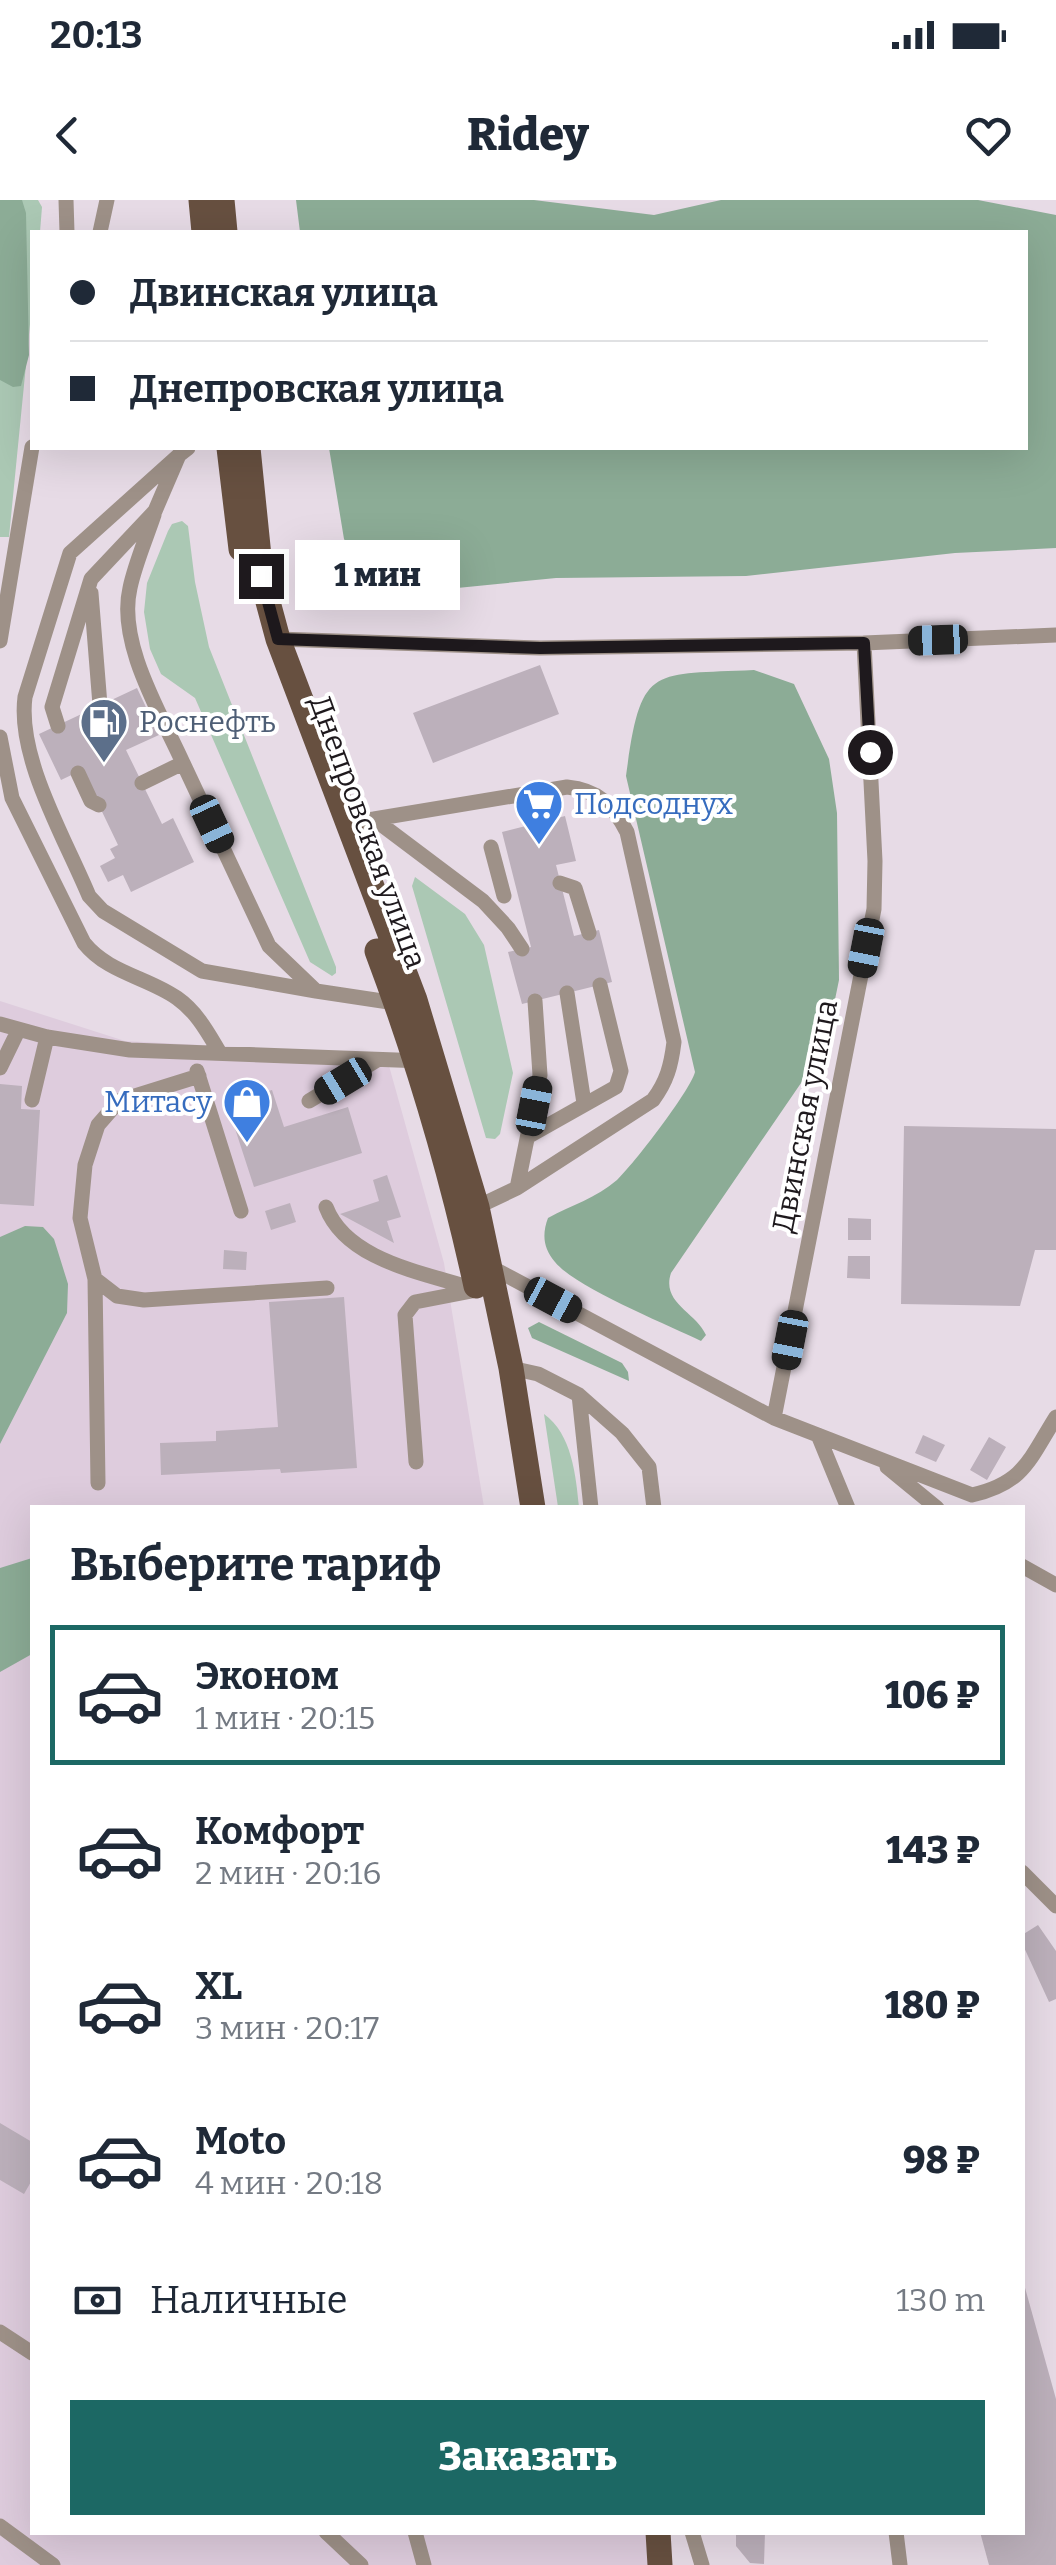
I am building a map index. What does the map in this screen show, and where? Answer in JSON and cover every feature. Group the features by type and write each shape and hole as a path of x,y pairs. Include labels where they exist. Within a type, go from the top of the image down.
{"main road":[{"path":"201,200 204,230"},
{"path":"222,200 225,230"},
{"name":"Днепровская улица","path":"229,450 245,576 262,639 406,1003"},
{"name":"Днепровская улица","path":"248,450 261,576 278,639 348,823 477,1207 511,1368 533,1505"},
{"name":"Днепровская улица","path":"426,1061 477,1290 515,1505"},
{"path":"658,2535 660,2565"},
{"path":"674,2535 676,2565"}],"lane":[{"path":"66,200 68,230"},
{"path":"100,230 107,200"},
{"path":"0,641 32,450"},
{"path":"184,451 155,511 129,591 128,618 134,652 269,946 316,991"},
{"path":"184,451 70,553 25,696 22,719 28,753 89,896 103,911 202,971 406,1003"},
{"path":"58,726 52,706 90,579 155,511"},
{"path":"90,579 100,706"},
{"path":"278,639 540,648 864,643 1056,635"},
{"name":"Двинская улица","path":"774,1418 874,909 864,643"},
{"path":"0,737 12,798 84,943 94,955 114,967 177,998 198,1017 220,1053"},
{"path":"142,783 183,763"},
{"path":"78,772 91,801 99,805"},
{"path":"348,823 566,787 586,789 603,798 627,832 674,1042 665,1084 653,1100 516,1188 477,1207"},
{"path":"374,819 483,901 522,948"},
{"path":"483,901 512,895 491,847"},
{"path":"560,883 575,888 579,895 589,934"},
{"path":"528,1136 616,1087 621,1071 600,985"},
{"path":"567,993 584,1103"},
{"path":"516,1188 540,1075 535,1001"},
{"path":"0,1024 46,1038 130,1050 426,1061"},
{"path":"0,1068 18,1030"},
{"path":"32,1100 46,1038"},
{"path":"192,1052 241,1211"},
{"path":"309,1101 377,1060"},
{"path":"98,1483 94,1279 80,1218 86,1165 98,1125 119,1101 199,1076"},
{"path":"326,1207 332,1223 354,1243 382,1258 477,1290"},
{"path":"490,1266 774,1418 972,1496 1000,1488 1023,1469 1056,1417"},
{"path":"94,1279 117,1296 144,1300 328,1288"},
{"path":"416,1462 406,1315 416,1302 477,1290"},
{"path":"511,1368 538,1374 580,1395 622,1433 649,1467 654,1505"},
{"path":"580,1395 591,1505"},
{"path":"818,1435 847,1505"},
{"path":"872,1455 934,1505"},
{"path":"1025,1568 1056,1585"},
{"path":"1025,1875 1056,1906"},
{"path":"0,2332 30,2352"},
{"path":"0,2526 54,2565"},
{"path":"329,2535 361,2565"},
{"path":"416,2535 424,2565"},
{"path":"693,2535 702,2565"},
{"path":"896,2535 900,2565"}],"shaded area":[{"path":"0,1001 125,1041 386,1055 444,1263 484,1505 30,1505 30,2535 649,2535 650,2565 0,2565"}],"green space":[{"path":"0,200 38,200 42,207 40,230 30,230 30,324 9,537 0,537"},
{"path":"0,200 22,200 26,213 29,355 21,386 13,387 0,380"},
{"path":"296,200 534,200 654,215 721,200 978,200 1056,215 1056,548 955,553 746,576 556,578 427,591 375,573 356,559 344,539 329,450 1028,450 1028,230 300,230"},
{"path":"182,521 188,526 209,647 336,967 332,976 310,962 195,698 161,674 150,649 144,612 147,583 168,531 172,524"},
{"path":"754,670 794,684 829,759 837,813 839,980 825,1048 671,1273 671,1292 706,1335 701,1341 582,1283 551,1257 544,1235 548,1218 601,1192 625,1172 672,1111 695,1072 626,776 638,713 657,683 672,676"},
{"path":"415,877 465,914 484,945 513,1073 500,1134 495,1139 486,1138 412,886"},
{"path":"25,1226 43,1227 54,1239 68,1284 67,1313 0,1444 0,1237"},
{"path":"539,1322 622,1363 629,1381 532,1338 528,1328"},
{"path":"544,1414 567,1444 574,1469 579,1505 558,1505"},
{"path":"30,1559 30,1655 0,1672 0,1568"}],"building":[{"path":"540,665 559,714 433,763 413,713"},
{"path":"137,688 159,735 126,750 162,824 173,818 194,862 131,892 123,875 108,882 100,866 115,858 110,849 118,845 82,770 61,780 39,734"},
{"path":"565,816 576,861 556,865 574,936 599,930 612,982 522,1004 508,952 531,947 502,832"},
{"path":"0,1084 22,1086 21,1109 40,1110 34,1206 0,1204"},
{"path":"272,1090 284,1127 348,1107 362,1153 254,1187 227,1104"},
{"path":"904,1126 1056,1129 1056,1250 1035,1250 1020,1306 901,1304"},
{"path":"387,1175 401,1217 387,1221 394,1243 340,1214 379,1201 373,1180"},
{"path":"290,1203 296,1222 271,1230 265,1211"},
{"path":"848,1218 871,1219 871,1240 848,1240"},
{"path":"224,1250 247,1252 246,1270 223,1269"},
{"path":"848,1256 870,1256 870,1279 847,1278"},
{"path":"344,1297 357,1468 161,1475 160,1443 216,1441 216,1431 278,1427 269,1302"},
{"path":"923,1435 945,1445 936,1462 915,1453"},
{"path":"989,1437 1006,1447 987,1480 970,1470"},
{"path":"1038,1925 1056,1951 1056,1999 1049,2002 1025,1950 1025,1933"},
{"path":"0,2123 30,2141 30,2184 24,2194 0,2180"},
{"path":"1025,2288 1056,2399 1056,2565 989,2565 981,2535 1025,2535"},
{"path":"736,2535 765,2535 764,2564 750,2563 736,2546"}],"place":[{"name":"Роснефть","path":"104,764"},
{"name":"Подсоднух","path":"539,846"},
{"name":"Митасу","path":"247,1144"}],"route":[{"path":"261,576 278,639 540,648 864,643 870,752"}]}
